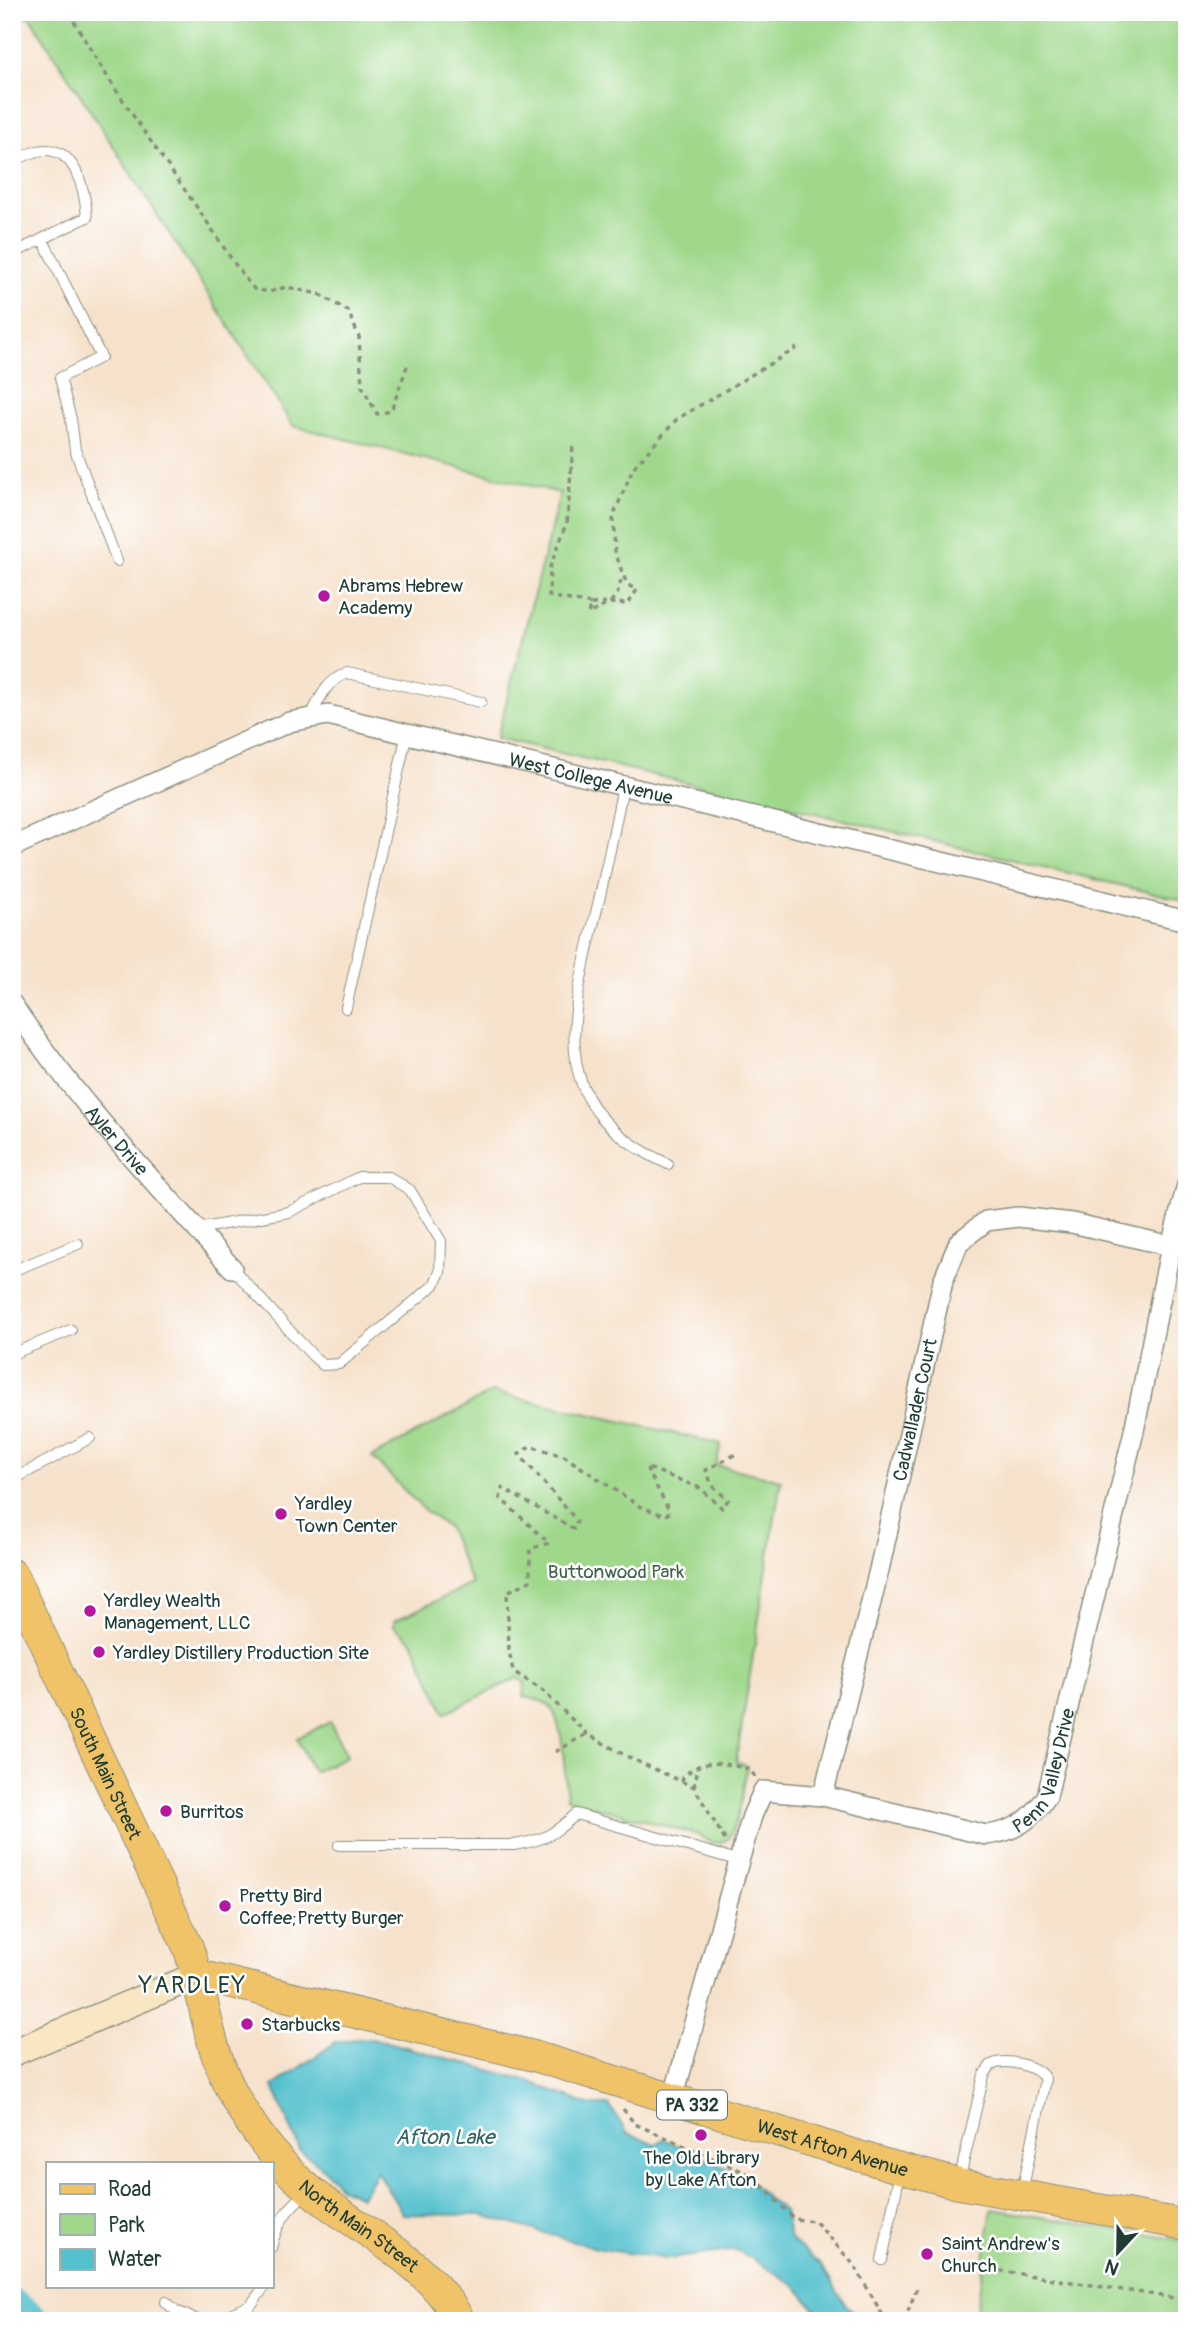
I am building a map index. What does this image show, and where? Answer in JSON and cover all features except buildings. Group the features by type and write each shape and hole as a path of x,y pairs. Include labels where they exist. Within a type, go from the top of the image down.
{"main road":[{"name":"South Main Street","path":"12,1574 163,1891 198,1975"},
{"path":"12,2053 198,1975"},
{"name":"West Afton Avenue","path":"198,1975 534,2056 959,2184 1187,2225"},
{"name":"North Main Street","path":"198,1975 215,2050 230,2088 266,2142 310,2190 421,2270 448,2301 460,2321"}],"street":[{"name":"West College Avenue","path":"12,847 289,722 328,715 1187,921"},
{"name":"Ayler Drive","path":"12,1004 70,1085 232,1268"},
{"name":"Penn Valley Drive","path":"764,1791 822,1796 986,1835 1009,1831 1038,1810 1056,1770 1134,1431 1171,1246 1187,1185"},
{"name":"Cadwallader Court","path":"822,1796 880,1570 943,1281 959,1242 986,1222 1018,1217 1072,1223 1171,1246"},
{"path":"673,2099 752,1816 764,1791"}],"lane":[{"path":"12,162 39,151 55,152 73,163 85,194 87,217 12,254"},
{"path":"43,240 101,357 60,378 71,419 75,450 117,561"},
{"path":"311,717 325,688 336,677 347,673 481,702"},
{"path":"346,1008 407,733"},
{"path":"623,786 580,976 573,1018 573,1049 581,1083 599,1115 618,1134 668,1164"},
{"path":"197,1230 289,1212 359,1177 388,1177 410,1190 441,1241 440,1272 435,1285 339,1364 323,1365 232,1268"},
{"path":"12,1271 78,1244"},
{"path":"12,1354 71,1330"},
{"path":"12,1480 90,1438"},
{"path":"339,1844 514,1845 543,1840 576,1814 741,1861"},
{"path":"959,2184 984,2075 991,2065 1007,2063 1034,2068 1045,2079 1021,2197"},
{"path":"882,2260 901,2168"},
{"path":"273,2240 276,2227 286,2209 310,2190"},
{"path":"212,2321 250,2306 264,2288"},
{"path":"166,2302 176,2311 200,2321"}],"path":[{"path":"68,12 170,172 206,220 225,253 254,289 269,292 286,287 319,294 348,311 359,337 362,386 377,414 391,411 409,361"},
{"path":"567,523 573,445 573,478 567,523 550,567 549,596 591,604 628,604 637,590 628,585 615,551 613,517 633,468 677,419 797,348"},
{"path":"591,604 588,614 610,603 618,592 623,575"},
{"path":"736,1454 706,1470 712,1485 729,1500 722,1508 700,1488 646,1467 670,1512 665,1516 639,1506 564,1456 530,1446 519,1454 578,1521 573,1529 502,1488 500,1498 549,1543 530,1549 530,1581 507,1592 509,1650 513,1671 543,1691 587,1734 629,1758 694,1787 725,1841 741,1861"},
{"path":"555,1752 587,1734"},
{"path":"681,1781 686,1773 710,1761 750,1769 764,1791"},
{"path":"694,1787 698,1768"},
{"path":"619,2103 635,2124 753,2176 794,2219 815,2221 854,2265 886,2321"},
{"path":"970,2266 1187,2300"},
{"path":"904,2321 917,2288"}],"green space":[{"path":"18,12 1187,12 1187,901 497,738 560,493 293,426 30,17"},
{"name":"Buttonwood Park","path":"492,1392 721,1444 716,1465 781,1480 736,1762 747,1766 737,1817 725,1841 713,1843 698,1835 567,1799 561,1736 549,1706 523,1697 525,1683 518,1678 445,1713 413,1642 394,1626 394,1621 472,1584 448,1528 423,1509 372,1457"},
{"path":"330,1722 347,1756 313,1772 297,1738"},
{"path":"992,2209 1187,2241 1187,2321 999,2321 975,2317"}],"water":[{"name":"Afton Lake","path":"362,2038 384,2041 526,2080 588,2105 609,2105 627,2133 656,2144 664,2139 743,2176 784,2212 790,2239 821,2266 845,2304 864,2321 825,2321 795,2285 737,2250 668,2259 600,2249 482,2215 403,2214 377,2172 361,2197 341,2188 321,2166 300,2150 273,2086 336,2042"}],"waterway":[{"path":"12,2306 32,2321"}],"place":[{"name":"Abrams Hebrew Academy","path":"324,596"},
{"name":"Yardley Town Center","path":"281,1514"},
{"name":"Yardley Wealth Management, LLC","path":"90,1611"},
{"name":"Yardley Distillery Production Site","path":"99,1652"},
{"name":"Burritos","path":"166,1811"},
{"name":"Pretty Bird Coffee;Pretty Burger","path":"225,1906"},
{"name":"Starbucks","path":"247,2024"},
{"name":"The Old Library by Lake Afton","path":"701,2135"},
{"name":"Saint Andrew's Church","path":"927,2254"}],"district":[{"name":"YARDLEY","path":"193,1985"}]}
